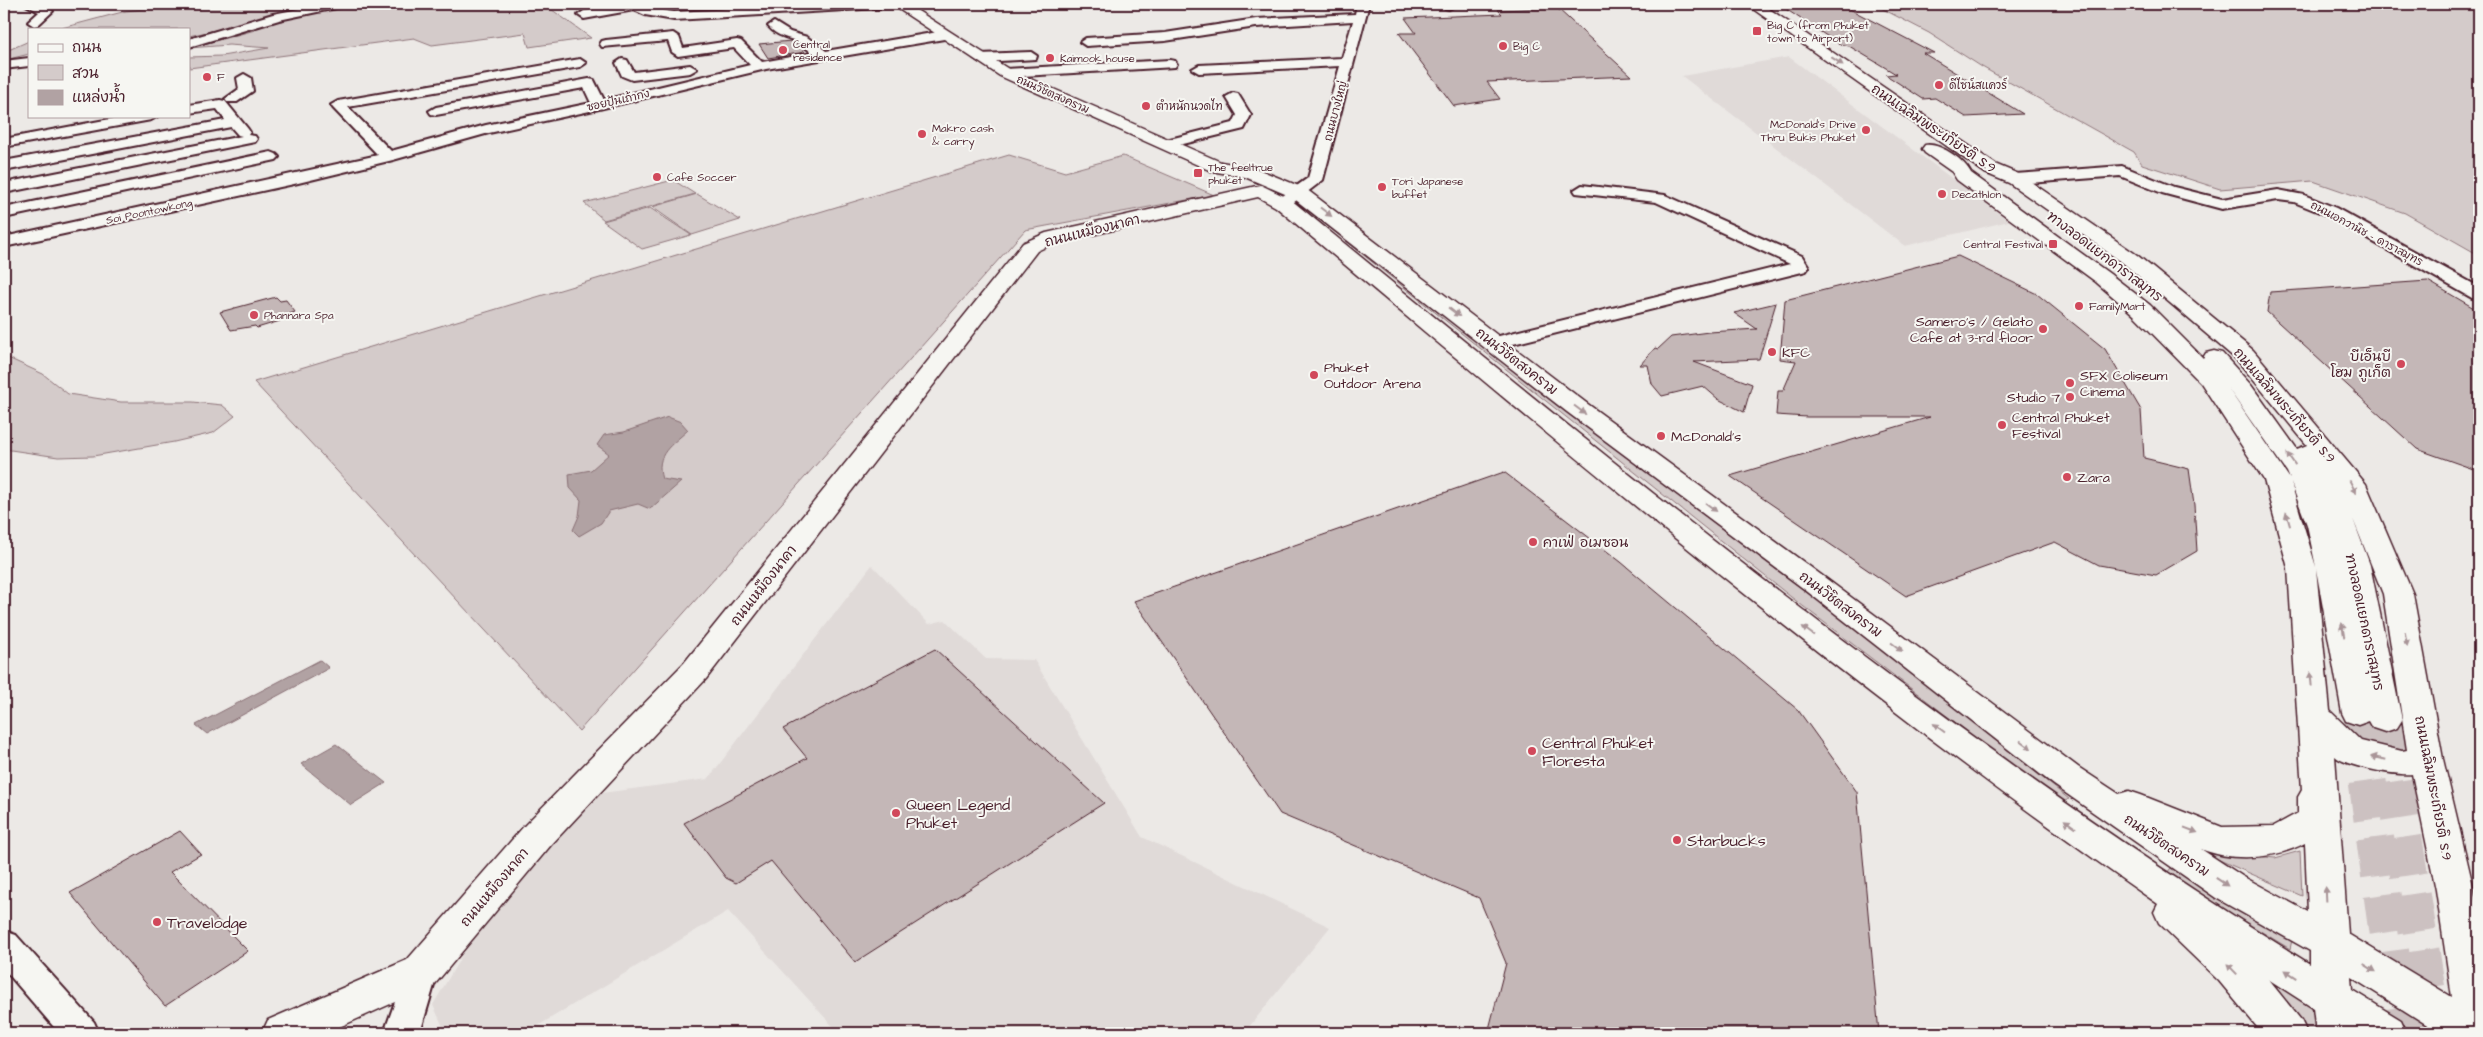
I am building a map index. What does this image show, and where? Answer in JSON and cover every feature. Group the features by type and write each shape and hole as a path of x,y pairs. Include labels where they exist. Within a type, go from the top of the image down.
{"main road":[{"name":"ถนนวิชิตสงคราม","path":"897,4 1005,73 1218,167 1229,177 1281,196 1494,343 1576,407 1814,583 2066,776 2229,887 2329,943 2476,1033"},
{"name":"ถนนเฉลิมพระเกียรติ ร.9","path":"1745,5 1808,62"},
{"name":"ถนนเฉลิมพระเกียรติ ร.9","path":"1745,5 2130,259 2245,355 2353,484 2398,594 2426,759 2455,890 2470,939 2476,1033"},
{"name":"ถนนเฉลิมพระเกียรติ ร.9","path":"1919,141 1960,169 1963,176 2103,278 2142,310 2210,379 2232,408 2277,480 2302,568 2318,758 2335,1017"},
{"name":"ทางลอดแยกดาราสมุทร","path":"1960,169 1979,176 2105,263 2156,301 2207,350 2243,390 2300,472 2321,525 2336,592 2358,713"},
{"name":"ทางลอดแยกดาราสมุทร","path":"2003,174 1994,176 2145,283 2237,362 2284,416 2325,477 2356,565 2385,720"},
{"name":"ถนนวิชิตสงคราม","path":"1281,196 1767,600 2335,1017 2386,1033"},
{"name":"ถนนเหมืองนาคา","path":"283,1033 421,972 538,835 695,671 1030,247 1046,239 1281,196"},
{"path":"2314,714 2350,751 2402,763 2426,759"},
{"path":"2066,776 2155,816 2219,841 2252,842 2282,839 2315,820 2318,758"},
{"path":"2125,817 2099,845 2208,944 2266,1004 2286,1033"}],"street":[{"path":"30,4 47,11 34,22"},
{"path":"190,43 277,17 341,4"},
{"path":"584,8 653,4"},
{"path":"635,5 645,11 674,16 897,4"},
{"path":"1127,50 1084,48 1362,10"},
{"name":"ถนนบางใหญ่","path":"1281,196 1315,180 1362,10"},
{"path":"774,26 786,35 803,40 823,55"},
{"name":"ซอยปุ้นเถ้ากง","path":"294,179 388,157 461,136 599,105 755,63 823,55 944,35"},
{"path":"606,44 673,38 678,52 737,44 755,63"},
{"path":"980,58 1046,55"},
{"path":"4,65 28,62"},
{"path":"1199,68 1348,62"},
{"path":"388,157 338,105 580,63"},
{"path":"622,63 627,73 638,76 755,63"},
{"path":"1005,73 1170,64"},
{"path":"232,99 246,91 244,78"},
{"path":"436,111 589,83 599,105"},
{"path":"420,91 436,111 461,136"},
{"path":"1167,144 1239,126 1244,115 1233,97"},
{"path":"190,109 220,104 250,139 294,179"},
{"path":"4,143 141,118"},
{"path":"4,166 235,122"},
{"path":"4,188 250,139"},
{"path":"4,213 271,157"},
{"name":"ถนนเอกวานิช - ดาราสมุทร","path":"2003,174 2122,171 2168,190 2211,202 2232,203 2278,195 2298,198 2337,215 2479,294"},
{"name":"Soi Poontowkong","path":"4,242 294,179"},
{"path":"1494,343 1800,267 1796,260 1659,198 1582,190"},
{"path":"4,945 81,1033"},
{"path":"402,1033 421,972"}],"shaded area":[{"path":"1789,57 2009,221 1905,246 1682,76"},
{"path":"872,565 929,624 945,620 986,659 1034,660 1142,837 1330,927 1244,1033 839,1033 728,911 526,1033 446,1033 433,1005 464,952 512,890 594,794 708,779"}],"green space":[{"path":"186,4 544,4 591,38 529,47 525,33 432,45 414,38 190,68 190,57 222,56 269,48 229,45 190,48 255,30 251,22 190,36 190,28 62,28 126,11"},
{"path":"1873,4 2479,4 2479,255 2405,213 2313,181 2220,189 2142,164 2134,152 1982,67 1929,33"},
{"path":"28,41 28,54 9,59 4,56 4,52"},
{"path":"1009,155 1065,172 1123,156 1214,195 1025,230 579,731 254,382"},
{"path":"673,180 695,194 604,220 584,203"},
{"path":"697,194 740,220 692,235 652,207"},
{"path":"1304,204 1538,391 1853,627 2069,799 2061,803 1791,597 1301,205"},
{"path":"650,208 691,235 642,249 603,221"},
{"path":"4,356 43,374 68,394 121,402 193,402 222,405 235,416 213,433 93,456 58,457 4,449"},
{"path":"2194,849 2275,858 2300,851 2302,896"},
{"path":"2171,868 2292,940 2290,949 2166,874"},
{"path":"2218,938 2315,1001 2322,1033 2306,1033 2292,1012"}],"water":[{"path":"668,417 681,422 688,430 662,456 660,470 662,479 681,482 650,509 638,504 609,511 601,523 579,536 573,530 579,516 581,500 570,488 569,474 591,470 609,454 597,445 604,435 624,432"},
{"path":"320,660 329,668 207,734 196,725"},
{"path":"336,744 386,783 351,805 301,764"}],"building":[{"name":"ดีไซน์สแควร์","path":"1778,4 1840,4 1934,53 1923,53 2023,114 1966,117 1935,98 1923,99 1886,75 1896,74 1849,46 1839,44"},
{"name":"Big C","path":"1557,8 1631,76 1487,82 1500,99 1454,106 1399,33 1416,33 1405,18 1502,14 1498,10"},
{"name":"Central residence","path":"791,41 800,46 805,52 768,58 759,44"},
{"name":"Central Phuket Festival","path":"1958,256 2037,294 2105,349 2141,410 2144,458 2189,469 2197,551 2156,575 2099,565 2055,542 1906,596 1730,476 1930,417 1807,417 1776,415 1778,391 1783,391 1796,361 1780,359 1785,300"},
{"name":"บีเอ็นบี โฮม ภูเก็ต","path":"2428,281 2479,311 2479,471 2417,449 2267,312 2270,292"},
{"name":"Phannara Spa","path":"276,297 280,301 286,300 295,312 277,318 280,321 257,328 255,326 231,330 220,312"},
{"path":"1776,303 1759,359 1694,362 1752,384 1744,412 1718,399 1703,386 1662,396 1652,384 1648,365 1640,365 1655,348 1658,349 1671,337 1757,329 1734,313"},
{"name":"Central Phuket Floresta","path":"1504,472 1621,562 1798,710 1857,792 1879,1033 1488,1033 1506,963 1479,898 1280,814 1134,601"},
{"name":"Queen Legend Phuket","path":"935,649 1104,803 855,962 771,861 736,883 726,878 684,823 807,758 783,729"},
{"name":"Travelodge","path":"180,831 201,854 170,872 248,951 165,1006 70,893"}],"tunnel":[{"path":"2358,713 2360,727"},
{"path":"2385,720 2386,727"},
{"path":"2360,725 2401,1033"},
{"path":"2386,725 2433,1033"}],"place":[{"name":"Big C (from Phuket town to Airport)","path":"1757,31"},
{"name":"Big C","path":"1503,46"},
{"name":"Central residence","path":"783,50"},
{"name":"Kaimook house","path":"1050,58"},
{"name":"F","path":"207,77"},
{"name":"ดีไซน์สแควร์","path":"1939,85"},
{"name":"ตำหนักนวดไท","path":"1146,106"},
{"name":"McDonald's Drive Thru Bukis Phuket","path":"1866,130"},
{"name":"Makro cash & carry","path":"922,134"},
{"name":"The feeltrue phuket","path":"1198,173"},
{"name":"Cafe Soccer","path":"657,177"},
{"name":"Tori Japanese buffet","path":"1382,187"},
{"name":"Decathlon","path":"1942,194"},
{"name":"Central Festival","path":"2053,244"},
{"name":"FamilyMart","path":"2079,306"},
{"name":"Phannara Spa","path":"254,315"},
{"name":"Samero's / Gelato Cafe at 3-rd floor","path":"2043,329"},
{"name":"KFC","path":"1772,352"},
{"name":"บีเอ็นบี โฮม ภูเก็ต","path":"2401,364"},
{"name":"Phuket Outdoor Arena","path":"1314,375"},
{"name":"SFX Coliseum Cinema","path":"2070,383"},
{"name":"Studio 7","path":"2070,397"},
{"name":"Central Phuket Festival","path":"2002,425"},
{"name":"McDonald's","path":"1661,436"},
{"name":"Zara","path":"2067,477"},
{"name":"คาเฟ่ อเมซอน","path":"1533,542"},
{"name":"Central Phuket Floresta","path":"1532,751"},
{"name":"Queen Legend Phuket","path":"896,813"},
{"name":"Starbucks","path":"1677,840"},
{"name":"Travelodge","path":"157,922"}]}
